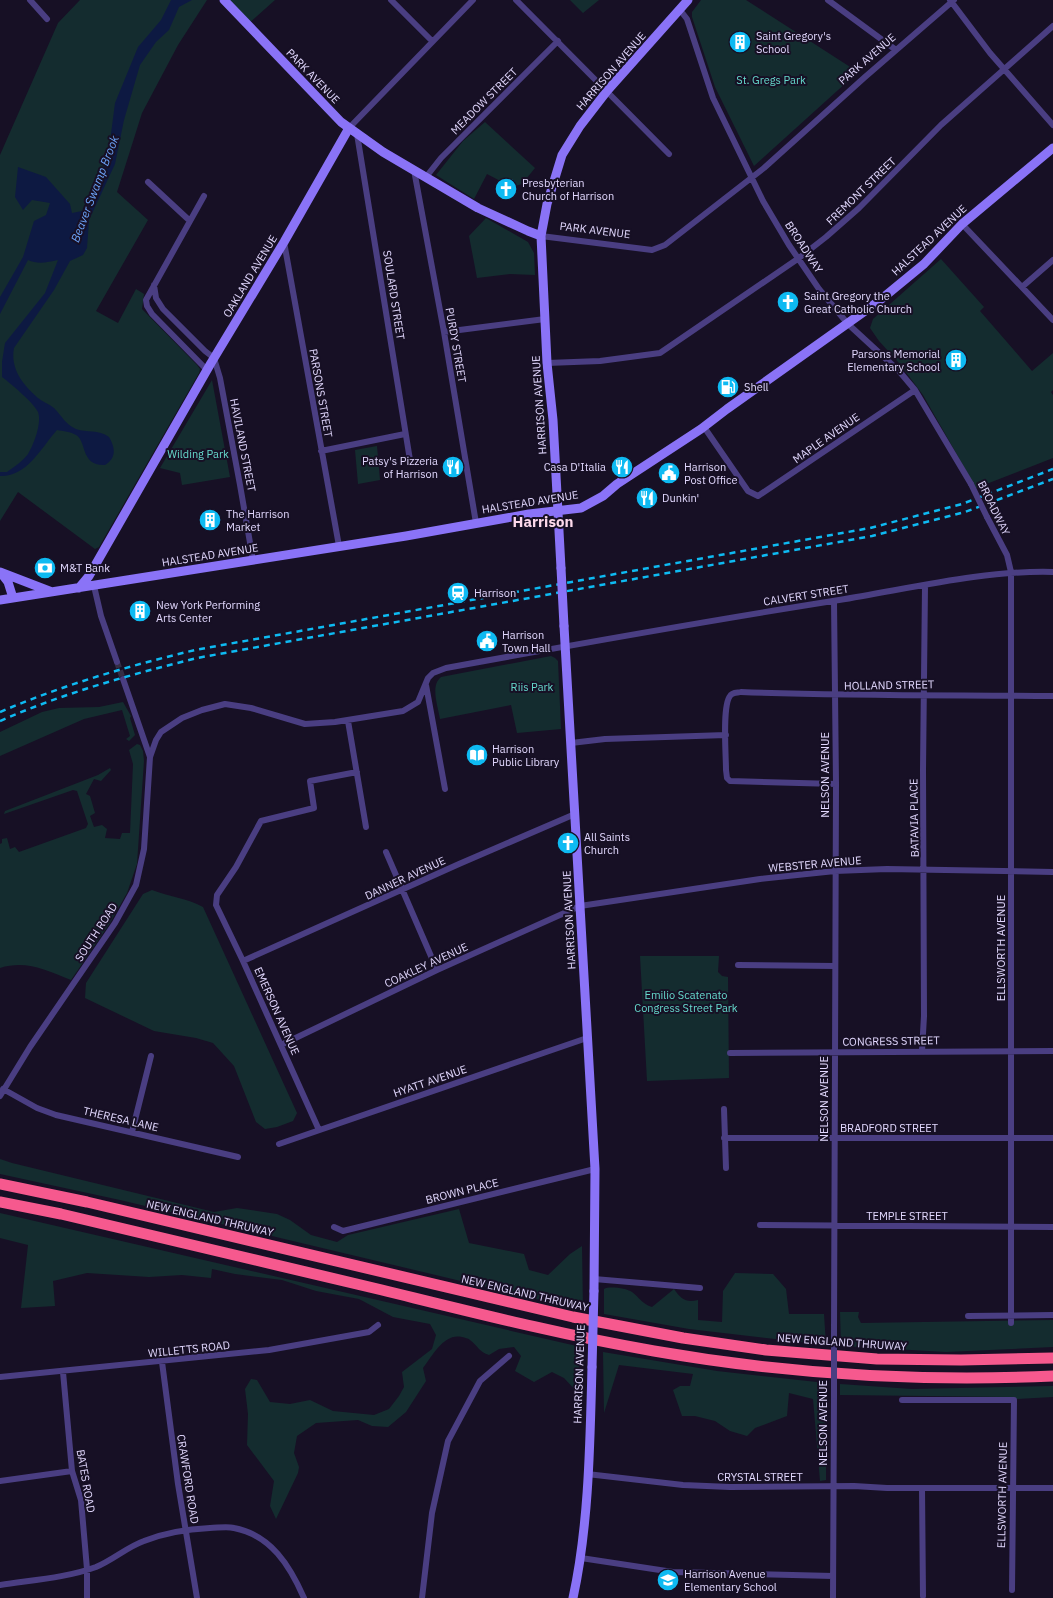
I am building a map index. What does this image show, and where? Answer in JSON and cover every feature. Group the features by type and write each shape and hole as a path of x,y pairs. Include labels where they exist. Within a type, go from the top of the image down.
{"highway":[{"name":"NEW ENGLAND THRUWAY","path":"0,1184 87,1202 560,1314 662,1335 766,1350 849,1357 940,1360 1053,1358"},
{"path":"0,1202 61,1214 546,1329 655,1351 736,1363 868,1375 958,1378 1053,1376"}],"street":[{"path":"30,0 47,19"},
{"name":"PARK AVENUE","path":"224,0 341,122 383,152 478,208 541,236 652,250 665,245 752,178 952,1"},
{"path":"391,0 432,41"},
{"name":"OAKLAND AVENUE","path":"78,588 89,576 207,370 284,242 349,128 472,0"},
{"path":"516,0 669,154"},
{"name":"HARRISON AVENUE","path":"573,1598 581,1558 587,1474 594,1291 595,1169 571,743 564,646 558,511 547,363 541,236 552,184 562,155 580,126 606,91 688,0"},
{"path":"828,0 896,50"},
{"path":"952,1 990,54 1053,125"},
{"name":"BROADWAY","path":"680,10 686,19 713,98 763,201 819,289 848,324 899,371 915,390 971,484 1007,555 1011,572"},
{"name":"FREMONT STREET","path":"547,363 600,361 660,353 799,258 860,208 941,125 1053,26"},
{"name":"MEADOW STREET","path":"426,177 442,158 558,41"},
{"name":"SOULARD STREET","path":"358,134 410,460"},
{"name":"HALSTEAD AVENUE","path":"0,600 406,536 476,523 581,508 604,496 617,484 704,427 848,324 924,264 962,224 1053,148"},
{"name":"PURDY STREET","path":"414,170 444,332 476,523"},
{"path":"148,182 190,221"},
{"path":"204,196 146,300 147,306 152,314 207,370"},
{"path":"962,224 1053,320"},
{"name":"PARSONS STREET","path":"284,242 339,546"},
{"path":"1022,287 1053,260"},
{"path":"154,285 156,298 163,310 214,358"},
{"path":"444,332 545,319"},
{"name":"HAVILAND STREET","path":"214,358 220,378 253,560"},
{"name":"MAPLE AVENUE","path":"704,427 748,491 758,496 765,493 833,444 915,390"},
{"path":"321,451 405,434"},
{"path":"0,572 53,592"},
{"path":"0,572 8,582 13,598"},
{"name":"CALVERT STREET","path":"426,684 433,673 446,668 564,646 1011,572 1053,572"},
{"name":"ELLSWORTH AVENUE","path":"1011,572 1011,1323"},
{"path":"94,586 101,616 117,662"},
{"name":"BATAVIA PLACE","path":"922,1051 925,586"},
{"name":"NELSON AVENUE","path":"833,1598 833,1226 836,784 834,601"},
{"path":"123,679 150,757"},
{"path":"150,757 156,740 167,727 192,714 225,704 251,708 305,724 348,720 409,709 418,702 426,684"},
{"path":"426,684 445,789"},
{"name":"HOLLAND STREET","path":"726,735 726,707 733,693 742,692 834,696 1053,696"},
{"path":"348,720 366,827"},
{"path":"571,743 605,739 726,735 727,778 730,781 836,784"},
{"name":"SOUTH ROAD","path":"0,1096 115,924 136,886 144,850 150,757"},
{"name":"EMERSON AVENUE","path":"319,1130 215,901 217,895 236,867 261,822 314,808 310,781 357,772"},
{"name":"DANNER AVENUE","path":"243,961 575,814"},
{"path":"386,852 437,970"},
{"name":"WEBSTER AVENUE","path":"580,906 760,879 835,871 924,870 1053,872"},
{"name":"COAKLEY AVENUE","path":"281,1045 437,970 580,906"},
{"path":"738,965 835,966"},
{"name":"HYATT AVENUE","path":"279,1144 587,1038"},
{"name":"CONGRESS STREET","path":"730,1053 1053,1050"},
{"path":"132,1132 151,1056"},
{"name":"THERESA LANE","path":"4,1089 46,1112 238,1157"},
{"path":"724,1109 726,1168"},
{"name":"BRADFORD STREET","path":"724,1138 1053,1138"},
{"name":"BROWN PLACE","path":"334,1227 343,1231 595,1169"},
{"name":"TEMPLE STREET","path":"760,1225 1053,1227"},
{"path":"594,1279 700,1288"},
{"path":"968,1316 1053,1315"},
{"name":"WILLETTS ROAD","path":"0,1377 162,1362 269,1350 369,1332 378,1325"},
{"path":"422,1598 432,1513 448,1441 480,1381 509,1356"},
{"name":"CRAWFORD ROAD","path":"162,1362 197,1598"},
{"name":"BATES ROAD","path":"62,1372 72,1471 81,1500 87,1569 87,1598"},
{"name":"ELLSWORTH AVENUE","path":"902,1400 1014,1400 1012,1590"},
{"path":"0,1480 72,1471"},
{"name":"CRYSTAL STREET","path":"587,1474 699,1486 833,1486 1012,1489 1053,1488"},
{"path":"922,1488 923,1596"},
{"path":"0,1585 71,1574 97,1566 144,1541 186,1530 233,1527 254,1534 277,1552 289,1568 304,1598"},
{"path":"581,1558 673,1572 833,1576"}],"green space":[{"path":"80,0 207,0 178,45 142,113 117,192 148,220 96,311 118,323 136,289 144,294 142,309 200,369 99,547 95,549 18,492 0,521 0,155 58,23"},
{"path":"224,0 275,0 248,24"},
{"path":"570,0 599,0 583,13"},
{"name":"St. Gregs Park","path":"701,0 746,0 858,72 754,166 715,87 692,17 692,12"},
{"path":"485,122 535,168 522,184 512,187 487,174 474,199 436,175 463,141"},
{"path":"486,218 528,242 534,253 535,275 510,274 477,278 469,236"},
{"path":"941,259 984,307 980,311 1032,371 1053,353 1053,390 1051,392 1053,395 1053,458 976,488 923,395 870,328 873,319"},
{"name":"Wilding Park","path":"212,380 230,477 182,485 180,473 160,468"},
{"path":"377,446 380,480 358,484 355,450"},
{"name":"Riis Park","path":"551,656 558,661 561,729 517,733 511,705 440,719 435,691 441,677"},
{"path":"123,702 131,716 130,718 135,735 129,741 126,739 130,736 122,710 84,719 0,756 0,732 42,712 59,708 99,707"},
{"path":"137,744 140,745 143,751 144,761 137,864 127,893 110,923 71,980 36,967 19,965 0,968 0,844 2,843 2,839 7,838 10,849 15,847 19,852 86,828 88,824 77,791 73,790 4,814 5,811 98,775 110,768 111,770 101,781 94,779 86,794 90,796 95,813 90,816 94,827 102,825 107,829 105,838 120,839 122,833 130,833 133,764 129,750"},
{"path":"152,890 203,907 297,1113 293,1121 277,1127 265,1129 256,1122 234,1066 213,1043 196,1038 154,1031 85,998 86,983 143,894"},
{"name":"Emilio Scatenato Congress Street Park","path":"640,956 719,956 718,972 722,976 728,977 729,1078 647,1081"},
{"path":"0,1159 214,1212 237,1208 277,1214 290,1220 311,1235 337,1242 348,1235 459,1209 469,1243 524,1254 529,1270 548,1275 570,1254 582,1246 583,1310 120,1200 0,1174"},
{"path":"0,1213 581,1347 577,1392 564,1378 552,1372 534,1382 515,1371 521,1356 514,1347 499,1349 489,1355 481,1351 468,1339 462,1337 450,1338 435,1351 423,1368 426,1381 406,1412 388,1427 372,1426 358,1420 316,1423 297,1436 294,1453 299,1467 298,1473 276,1519 270,1506 274,1481 247,1445 248,1414 245,1389 251,1379 257,1380 270,1402 290,1404 310,1400 333,1411 374,1415 389,1409 399,1396 404,1387 402,1372 432,1349 436,1335 430,1324 393,1317 359,1299 316,1291 282,1280 235,1274 212,1269 211,1278 182,1275 149,1277 87,1273 53,1281 55,1306 21,1308 28,1245 0,1238"},
{"path":"735,1273 773,1274 786,1289 789,1314 824,1314 826,1345 689,1329 604,1314 604,1289 606,1288 626,1289 652,1307 674,1289 684,1299 690,1301 698,1300 698,1320 722,1322 723,1291"},
{"path":"840,1312 859,1312 858,1317 861,1323 1053,1320 1053,1347 946,1352 841,1346"},
{"path":"603,1352 717,1371 826,1383 826,1480 820,1481 813,1399 789,1393 787,1416 755,1428 747,1436 730,1431 715,1421 695,1416 682,1416 673,1390 680,1386 690,1386 693,1374 619,1365 604,1413"},
{"path":"840,1384 912,1389 1053,1386 1053,1397 1017,1399 1013,1397 840,1395"}],"water":[{"name":"Beaver Swamp Brook","path":"171,0 192,0 179,7 169,30 156,42 140,65 124,120 115,164 89,220 87,248 83,255 70,261 54,290 14,348 13,356 16,370 27,388 38,398 54,408 72,427 80,430 101,433 109,437 114,448 112,459 105,465 91,462 85,453 82,442 76,435 57,430 26,467 10,475 0,476 0,472 7,472 28,454 33,445 39,422 36,408 22,393 2,377 2,362 5,343 45,293 58,260 39,263 28,260 0,314 0,297 23,257 34,221 46,215 50,203 32,200 23,210 15,197 18,167 46,177 70,204 72,213 82,211 108,157 115,103 138,47 161,20"}],"tunnel":[{"path":"117,662 123,679"}],"railway":[{"path":"0,712 48,693 96,677 195,650 870,528 962,504 1053,469"},
{"path":"0,721 97,685 197,658 872,536 965,512 1053,479"}],"place":[{"name":"Saint Gregory's School","path":"740,42"},
{"name":"Presbyterian Church of Harrison","path":"506,189"},
{"name":"Saint Gregory the Great Catholic Church","path":"788,302"},
{"name":"Parsons Memorial Elementary School","path":"956,360"},
{"name":"Shell","path":"728,387"},
{"name":"Patsy's Pizzeria of Harrison","path":"453,467"},
{"name":"Casa D'Italia","path":"622,467"},
{"name":"Harrison Post Office","path":"669,473"},
{"name":"Dunkin'","path":"647,498"},
{"name":"The Harrison Market","path":"210,520"},
{"name":"M&T Bank","path":"45,568"},
{"name":"Harrison","path":"458,593"},
{"name":"New York Performing Arts Center","path":"140,611"},
{"name":"Harrison Town Hall","path":"487,641"},
{"name":"Harrison Public Library","path":"477,755"},
{"name":"All Saints Church","path":"568,843"},
{"name":"Harrison Avenue Elementary School","path":"668,1580"}],"district":[{"name":"Harrison","path":"543,522"}]}
